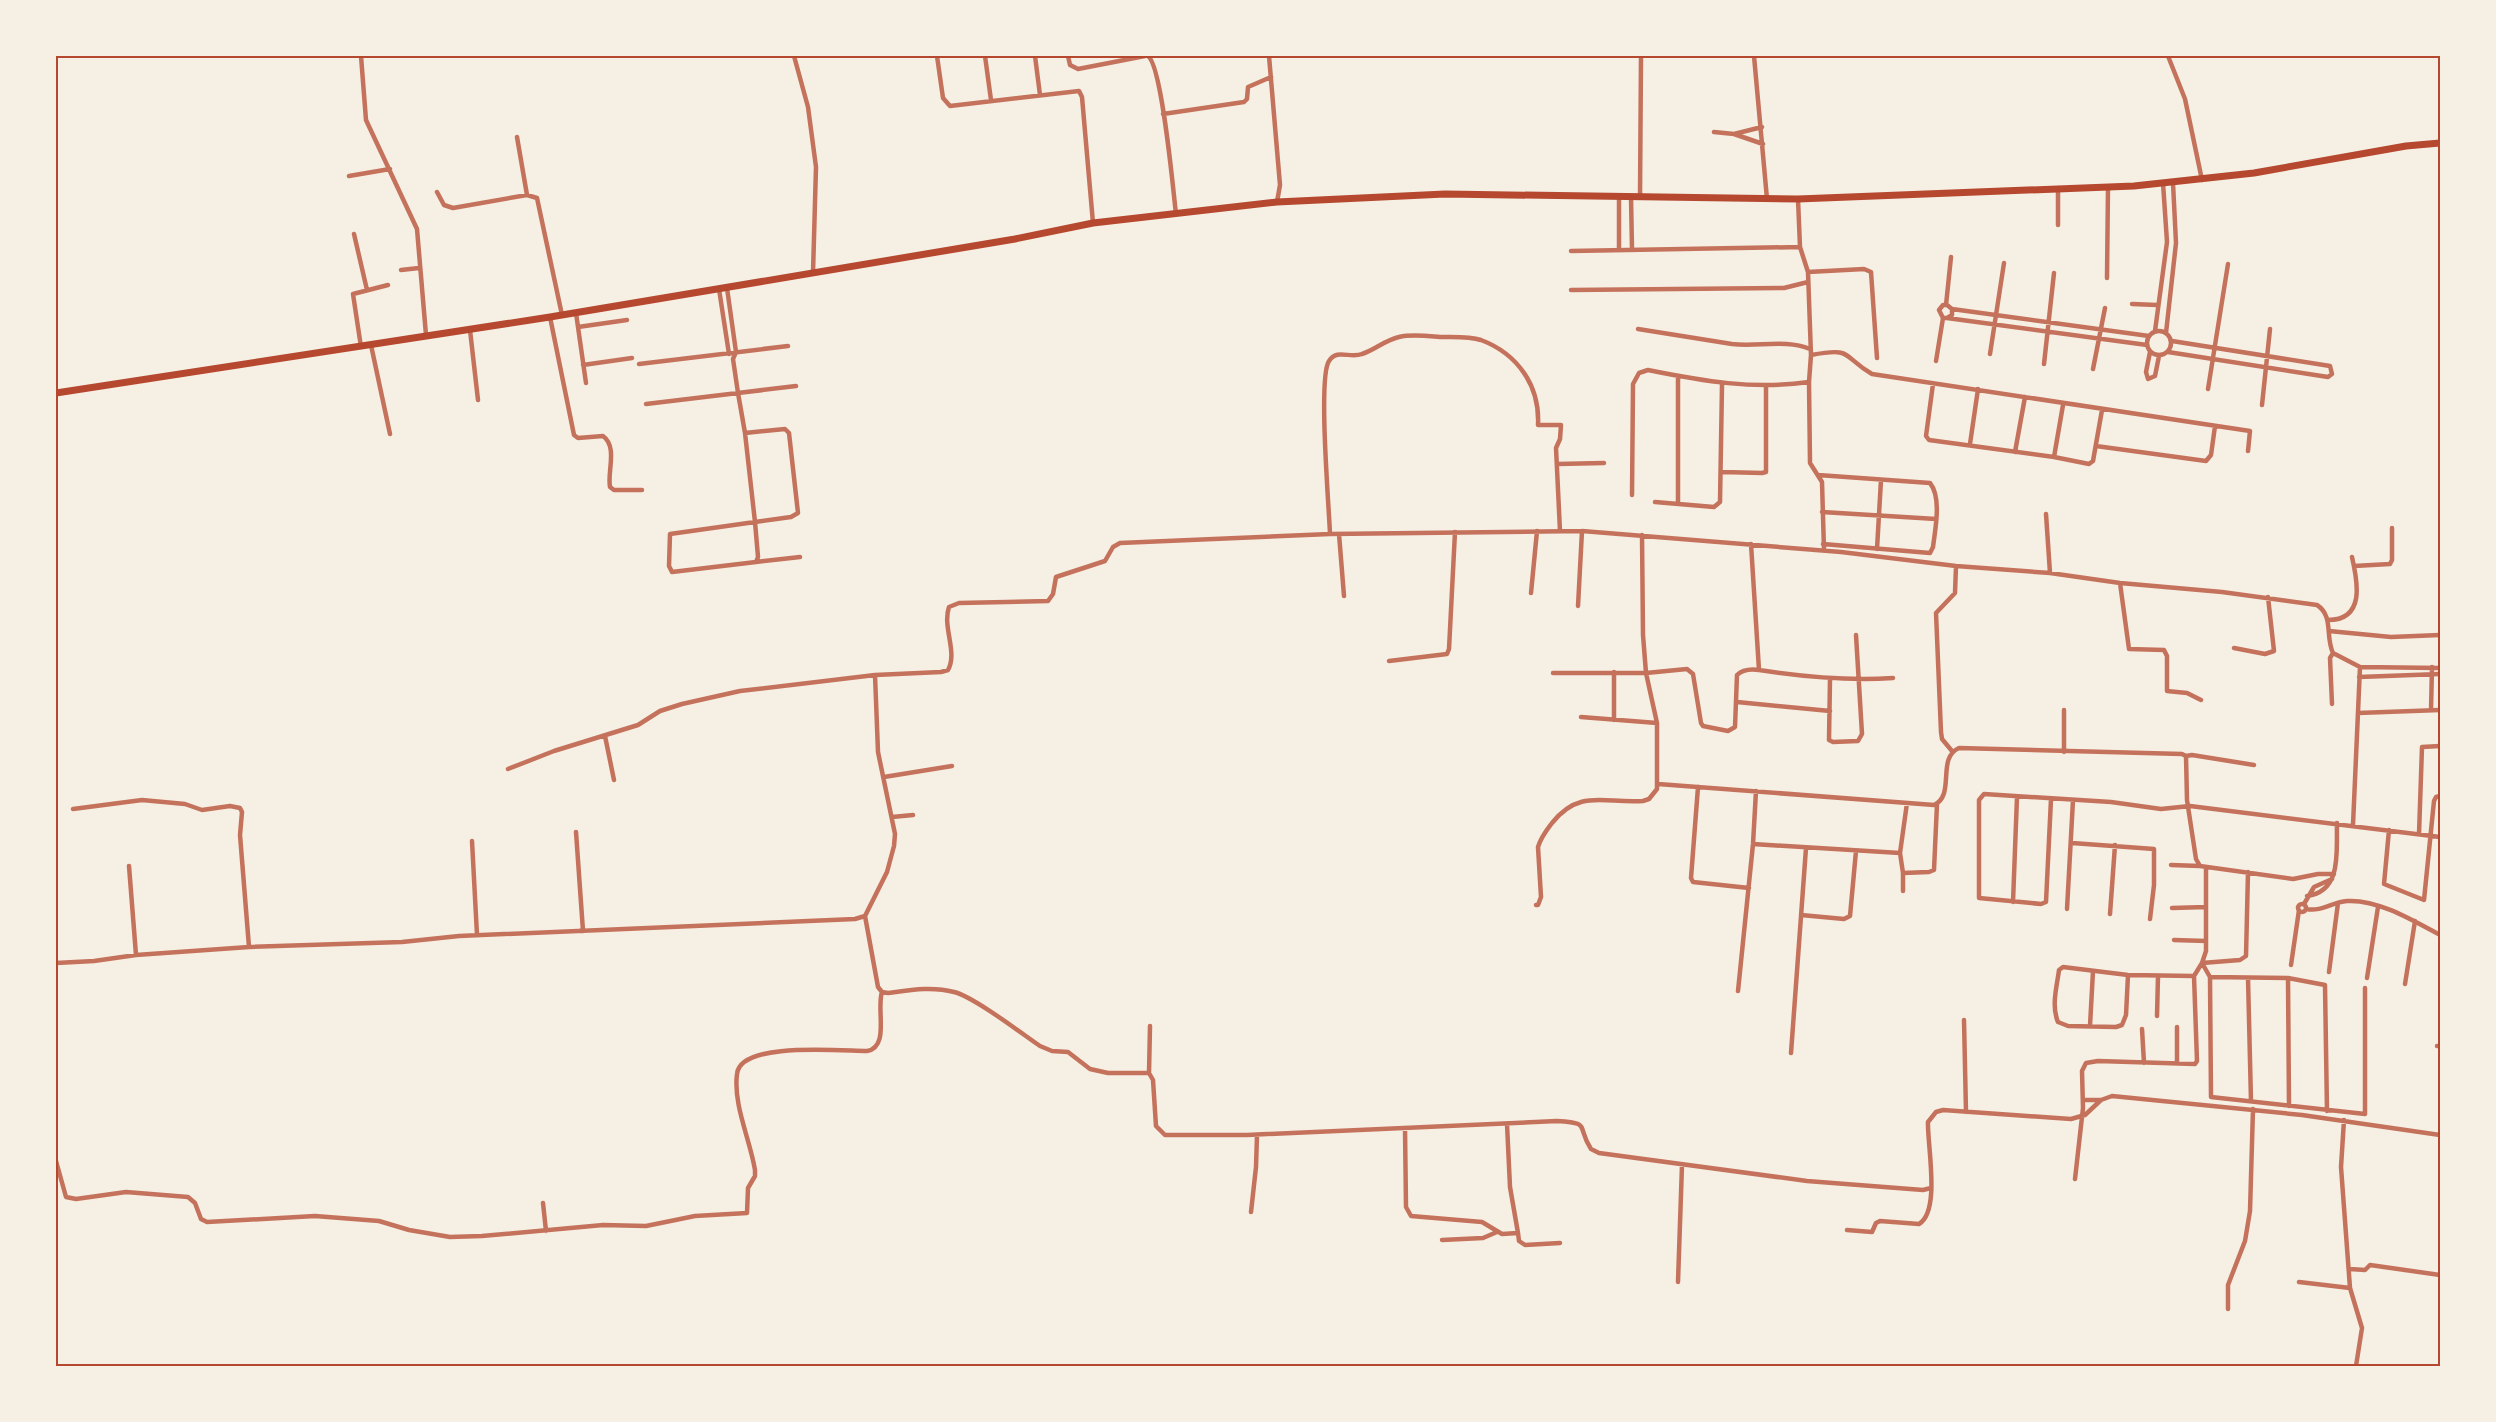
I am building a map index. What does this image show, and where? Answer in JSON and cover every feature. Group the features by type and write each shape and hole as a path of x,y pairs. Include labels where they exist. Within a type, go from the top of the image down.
{"main road":[{"path":"56,393 581,313 1093,223 1277,202 1428,194 1798,199 2108,187 2202,180 2305,166 2406,146 2440,143"}],"street":[{"path":"361,56 366,120 416,226 426,335"},
{"path":"794,56 808,107 816,167 813,273"},
{"path":"937,56 943,98 947,105 1076,90 1082,97 1093,223"},
{"path":"985,56 991,100"},
{"path":"1035,56 1040,95"},
{"path":"1068,56 1070,66 1078,69 1146,56 1154,66 1163,114 1176,214"},
{"path":"1269,56 1280,184 1277,202"},
{"path":"1640,197 1641,56"},
{"path":"1754,56 1767,199"},
{"path":"2168,56 2185,99 2202,180"},
{"path":"1163,114 1244,102 1247,99 1248,87 1271,76"},
{"path":"1734,134 1761,127"},
{"path":"1714,132 1734,134 1762,144"},
{"path":"517,137 527,195"},
{"path":"349,176 390,169"},
{"path":"2155,331 2166,333 2172,341 2266,358 2330,366 2332,374 2328,377 2215,358 2168,352 2159,356 2150,352 2146,345 2149,336 2155,331 2167,242 2163,183"},
{"path":"2166,333 2176,243 2173,183"},
{"path":"2107,278 2108,187"},
{"path":"2058,188 2058,225"},
{"path":"437,192 447,208 527,195 537,198 562,315"},
{"path":"1619,197 1619,249"},
{"path":"1631,197 1632,249"},
{"path":"1798,199 1800,247 1808,272 1811,352 1810,463 1822,482 1823,547"},
{"path":"1619,219 1631,219"},
{"path":"354,234 367,290"},
{"path":"1571,251 1800,247"},
{"path":"1951,257 1946,305 1939,310 1945,318 2146,345"},
{"path":"1990,354 2004,263"},
{"path":"2208,389 2217,348 2228,264"},
{"path":"401,270 419,267"},
{"path":"1808,272 1864,269 1870,272 1877,358"},
{"path":"2044,364 2054,273"},
{"path":"2161,281 2172,282"},
{"path":"1571,290 1784,288 1808,282"},
{"path":"361,347 353,294 388,285"},
{"path":"727,288 736,352 733,358 745,433 755,522 758,557 756,562"},
{"path":"719,289 728,353 733,358"},
{"path":"2132,304 2157,305"},
{"path":"1946,305 1952,309 2149,336"},
{"path":"2093,369 2104,308"},
{"path":"1945,318 1952,315 1952,309"},
{"path":"581,313 578,327 585,383"},
{"path":"2003,326 2005,316"},
{"path":"550,317 574,435 578,438 603,436 608,440 610,488 642,490"},
{"path":"1936,361 1945,318"},
{"path":"578,327 585,324 627,320"},
{"path":"2056,333 2057,323"},
{"path":"1638,328 1748,346 1793,343 1811,352 1845,353 1872,374 1978,389 2063,405 2250,431 2248,451"},
{"path":"2262,405 2270,329"},
{"path":"470,330 478,400"},
{"path":"2107,339 2109,330"},
{"path":"1330,534 1325,438 1326,367 1329,360 1341,353 1355,357 1388,340 1408,336 1479,339 1501,350 1518,364 1528,377 1534,392 1538,425 1561,425 1560,439 1556,448 1560,531"},
{"path":"2168,352 2172,341"},
{"path":"371,345 390,434"},
{"path":"639,364 788,346"},
{"path":"2150,352 2146,372 2148,379 2155,376 2159,356"},
{"path":"583,365 632,358"},
{"path":"1632,495 1633,384 1639,372 1648,370 1722,385 1766,386 1809,382"},
{"path":"1678,376 1678,503"},
{"path":"1933,384 1927,438 2091,464 2102,410"},
{"path":"1655,502 1718,505 1720,502 1722,385"},
{"path":"646,404 796,386"},
{"path":"1722,472 1762,473 1766,471 1766,386"},
{"path":"1970,444 1978,389"},
{"path":"2015,452 2025,397"},
{"path":"2054,457 2063,405"},
{"path":"2096,446 2204,462 2210,458 2214,426"},
{"path":"745,433 788,430 798,510 791,517 671,533 669,567 674,572 800,557"},
{"path":"1557,464 1604,463"},
{"path":"508,768 638,725 660,711 672,707 740,691 875,675 948,670 951,659 947,623 949,607 959,603 1048,601 1053,594 1056,577 1105,561 1116,544 1330,534 1582,531 1751,544 1930,553 1936,519 1935,490 1930,483 1818,475"},
{"path":"1876,549 1881,480"},
{"path":"1822,512 1936,519"},
{"path":"2046,514 2050,573"},
{"path":"2354,566 2390,564 2392,528"},
{"path":"1531,593 1537,531"},
{"path":"1578,606 1582,531"},
{"path":"1389,660 1447,654 1455,532"},
{"path":"1339,534 1344,596"},
{"path":"1536,905 1541,897 1540,840 1555,819 1570,806 1584,800 1643,801 1652,795 1658,784 1657,723 1646,673 1643,636 1642,535"},
{"path":"1751,544 1759,670"},
{"path":"1823,547 1956,566 2050,573 2120,583 2268,597 2317,605 2323,609 2328,620 2333,652 2330,658 2332,704"},
{"path":"2328,620 2345,617 2355,605 2357,592 2352,557"},
{"path":"1952,751 1946,745 1941,732 1936,613 1955,593 1956,566"},
{"path":"2120,583 2129,649 2164,650 2167,656 2167,691 2187,693 2201,700"},
{"path":"2234,648 2265,654 2274,651 2268,597"},
{"path":"2329,632 2391,637 2440,635"},
{"path":"1830,679 1828,737 1830,741 1857,741 1861,738 1856,635"},
{"path":"2333,652 2360,667 2440,668"},
{"path":"2353,825 2360,667"},
{"path":"2431,710 2432,667"},
{"path":"1553,673 1646,673 1688,669 1693,674 1698,717 1704,726 1733,730 1738,673 1742,670 1830,679 1893,678"},
{"path":"1614,672 1614,720"},
{"path":"2359,677 2440,674"},
{"path":"56,1161 66,1197 76,1199 126,1192 188,1197 195,1203 201,1219 207,1222 315,1215 379,1221 409,1230 450,1237 546,1232 603,1225 646,1226 695,1216 747,1213 748,1188 755,1170 737,1092 738,1068 742,1062 769,1052 871,1051 879,1045 882,992 875,978 865,916 887,872 895,834 877,741 875,675"},
{"path":"1737,702 1830,711"},
{"path":"2064,710 2064,752"},
{"path":"2358,713 2440,710"},
{"path":"1581,717 1657,723"},
{"path":"604,736 614,780"},
{"path":"2419,834 2422,747 2440,746"},
{"path":"1903,873 1934,870 1937,804 1943,795 1948,758 1952,751 1967,747 2064,752 2182,754 2254,765"},
{"path":"2075,1179 2084,1100 2082,1071 2086,1064 2098,1061 2195,1064 2197,1061 2194,976 2206,951 2205,907 2203,867 2196,859 2190,806 2187,800 2186,756"},
{"path":"884,777 952,766"},
{"path":"1658,784 1937,804"},
{"path":"1698,787 1691,878 1693,882 1749,888"},
{"path":"1738,991 1754,844 1756,791"},
{"path":"2051,799 2046,902 2041,904 1981,899 1978,896 1979,800 1984,794 2111,802 2161,809 2190,806 2440,837"},
{"path":"2389,830 2384,884 2424,900 2434,801 2440,796"},
{"path":"2013,902 2017,797"},
{"path":"73,810 142,800 163,801 202,810 230,806 240,808 249,947"},
{"path":"2067,909 2073,800"},
{"path":"1903,891 1900,853 1907,803"},
{"path":"892,817 913,815"},
{"path":"2292,965 2299,910 2303,912 2307,896 2326,888 2333,877 2337,823"},
{"path":"576,832 583,931"},
{"path":"472,841 477,935"},
{"path":"2072,843 2154,849 2154,885 2150,919"},
{"path":"1754,844 1900,853"},
{"path":"2110,914 2115,845"},
{"path":"1791,1053 1806,848"},
{"path":"1801,915 1844,918 1850,916 1856,851"},
{"path":"2171,865 2248,872 2293,879 2318,874 2333,877"},
{"path":"129,866 136,955"},
{"path":"2202,963 2240,960 2246,956 2248,872"},
{"path":"2305,907 2326,909 2338,903 2355,902 2378,907 2415,921 2440,934"},
{"path":"2329,972 2338,903"},
{"path":"2172,908 2205,907"},
{"path":"2367,978 2378,907"},
{"path":"56,963 249,947 402,942 477,935 855,919 865,916"},
{"path":"2405,984 2415,921"},
{"path":"2174,940 2205,940"},
{"path":"2202,963 2210,977 2210,1095 2214,1098 2362,1115 2366,1111 2365,988"},
{"path":"2128,975 2126,1015 2122,1025 2090,1026 2058,1022 2055,1012 2060,968 2128,975 2194,976"},
{"path":"2090,1026 2093,971"},
{"path":"2157,1016 2158,976"},
{"path":"2210,977 2288,978 2321,984 2326,989 2327,1111"},
{"path":"2248,978 2251,1101"},
{"path":"2288,978 2289,1106"},
{"path":"882,992 927,989 952,991 969,998 1040,1046 1052,1051 1068,1052 1090,1069 1108,1073 1149,1073"},
{"path":"1964,1020 1966,1112"},
{"path":"1150,1026 1149,1073 1153,1080 1156,1126 1165,1135 1257,1135 1576,1122 1583,1127 1591,1149 1599,1154 1807,1181 1923,1190 1930,1188"},
{"path":"2177,1027 2177,1064"},
{"path":"2142,1029 2144,1063"},
{"path":"2084,1100 2101,1100 2112,1096 2253,1109 2440,1135"},
{"path":"1847,1230 1872,1232 1876,1223 1880,1221 1922,1223 1930,1206 1928,1122 1936,1112 2071,1119 2090,1112 2101,1100"},
{"path":"2302,1115 2303,1108"},
{"path":"2228,1310 2228,1285 2244,1241 2250,1211 2253,1109"},
{"path":"2344,1120 2341,1167 2350,1288 2362,1328 2356,1366"},
{"path":"1507,1124 1510,1187 1520,1242 1524,1245 1560,1243"},
{"path":"1405,1128 1406,1207 1409,1214 1416,1218 1482,1222 1497,1232"},
{"path":"1251,1212 1257,1135"},
{"path":"1678,1282 1682,1165"},
{"path":"543,1203 546,1232"},
{"path":"1442,1240 1484,1238 1497,1232 1518,1233"},
{"path":"2350,1269 2366,1270 2370,1265 2440,1275"},
{"path":"2299,1282 2350,1288"}]}
